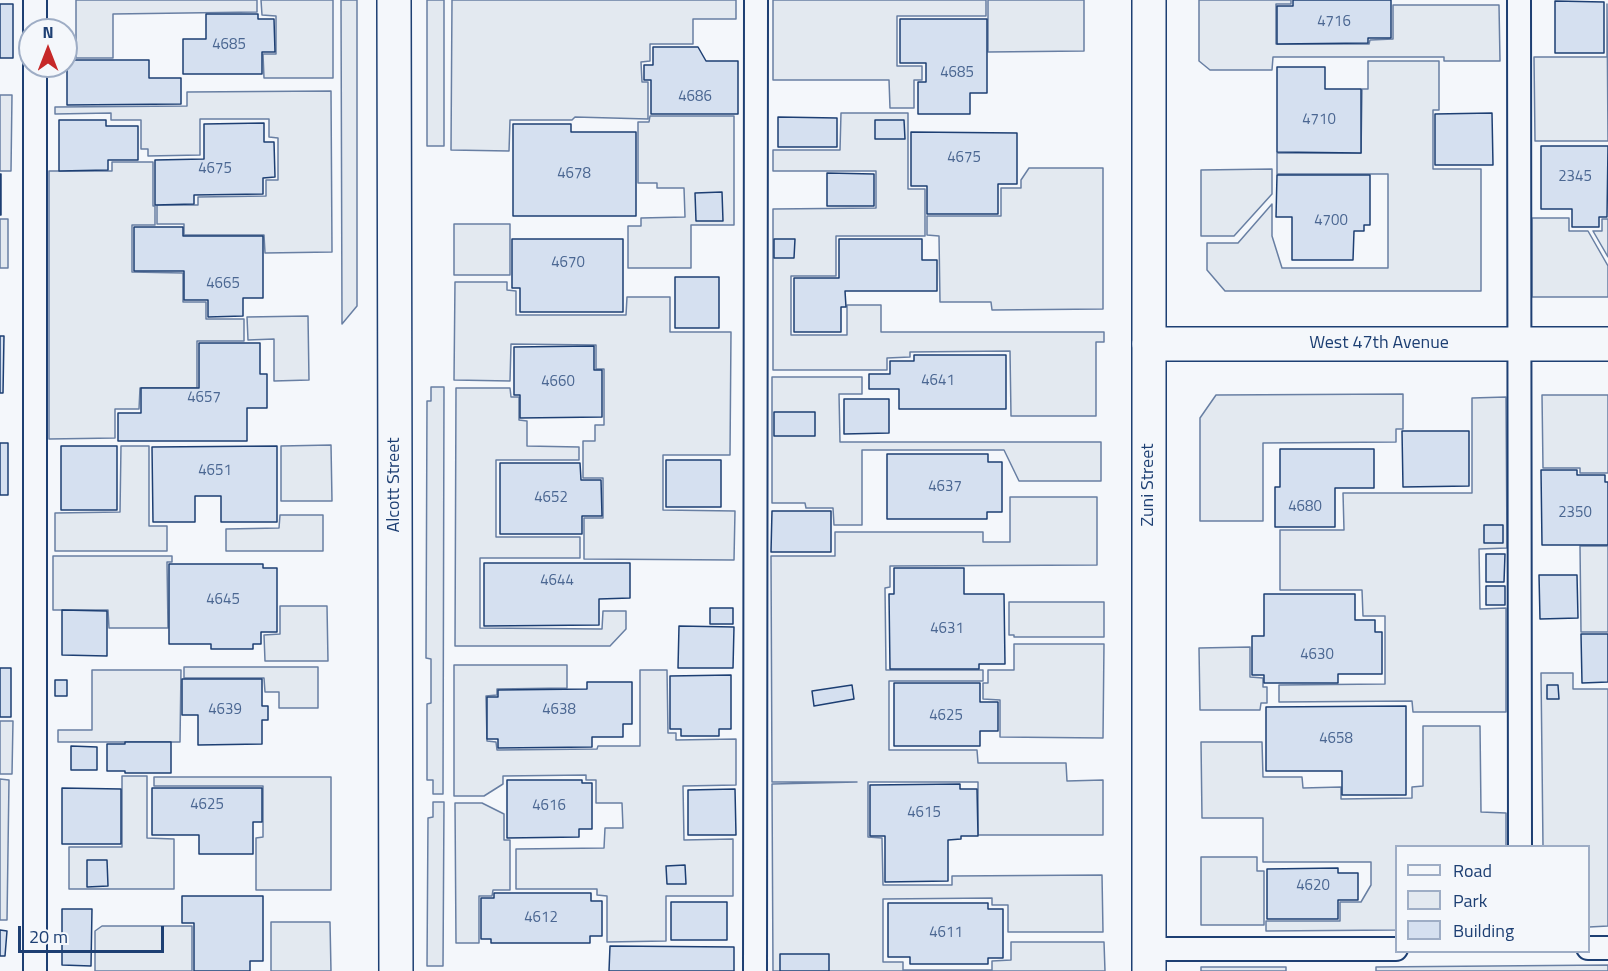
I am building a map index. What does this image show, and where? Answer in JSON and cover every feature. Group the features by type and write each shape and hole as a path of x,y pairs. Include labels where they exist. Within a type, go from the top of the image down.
{"street":[{"name":"Alcott Street","path":"394,0 396,971"},
{"name":"Zuni Street","path":"1149,0 1149,960"},
{"name":"West 47th Avenue","path":"1149,344 1608,344"}],"lane":[{"path":"35,0 35,18"},
{"path":"755,971 756,0"},
{"path":"1519,0 1520,845"},
{"path":"34,971 35,78"},
{"path":"1590,948 1608,948"},
{"path":"1149,960 1395,949"}],"green space":[{"path":"76,0 257,0 257,12 113,14 113,58 78,58 78,18 76,18"},
{"path":"261,0 333,0 333,78 264,78 263,54 276,54 276,16 262,15"},
{"path":"341,0 357,0 357,306 342,324"},
{"path":"427,0 444,0 444,146 427,146"},
{"path":"452,0 736,0 736,19 693,19 693,44 650,44 650,61 641,62 642,82 648,82 648,119 575,117 572,120 510,120 509,151 451,150"},
{"path":"773,0 986,0 986,16 897,16 897,66 922,66 922,80 914,80 914,108 890,108 889,80 773,80"},
{"path":"988,0 1084,0 1084,51 988,52"},
{"path":"1199,0 1291,0 1291,4 1276,4 1276,44 1369,44 1370,40 1393,39 1393,5 1499,5 1500,61 1444,61 1444,57 1273,57 1272,70 1210,70 1199,61"},
{"path":"1607,4 1608,141 1535,141 1534,57 1607,57"},
{"path":"1368,61 1439,61 1439,110 1433,110 1433,169 1481,169 1481,291 1225,291 1207,270 1207,243 1238,243 1272,204 1272,236 1282,268 1388,268 1388,174 1277,174 1277,153 1361,153 1362,89 1368,89"},
{"path":"331,91 332,252 265,253 264,235 184,235 184,224 157,224 157,205 198,205 198,197 266,196 266,180 278,180 278,138 269,137 269,119 200,119 200,155 148,156 148,149 141,149 141,120 111,120 111,113 55,114 55,107 187,106 187,92"},
{"path":"0,95 12,95 11,171 0,171"},
{"path":"841,113 908,113 908,189 925,189 925,236 836,236 836,276 791,276 791,335 847,335 847,305 881,305 881,332 1104,332 1104,342 1096,342 1096,416 1011,416 1010,351 910,352 910,357 887,358 887,370 773,370 773,209 876,208 876,171 773,171 773,150 840,150"},
{"path":"650,116 734,116 734,225 691,225 691,268 628,268 628,226 641,226 641,218 685,217 684,188 657,188 657,183 638,183 638,122 649,122"},
{"path":"112,162 153,162 155,225 132,225 132,272 183,273 183,302 206,302 206,319 244,319 244,341 197,341 197,388 140,388 139,409 115,409 115,438 49,439 49,171 112,171"},
{"path":"1029,168 1103,168 1103,309 992,310 991,302 940,302 939,236 927,235 927,216 1001,216 1001,188 1021,188 1021,180"},
{"path":"1272,169 1272,194 1234,236 1201,236 1201,170"},
{"path":"1532,218 1569,218 1569,231 1588,231 1608,266 1608,297 1532,297"},
{"path":"0,219 8,219 8,268 0,268"},
{"path":"1602,219 1608,219 1608,257 1593,231 1602,231"},
{"path":"454,224 510,224 510,275 454,275"},
{"path":"455,282 507,282 507,290 516,291 516,315 626,315 627,297 670,297 670,332 731,332 730,455 663,455 663,510 735,511 734,560 584,559 584,518 603,518 603,478 583,478 583,441 595,441 595,425 604,425 604,369 596,369 596,345 511,344 510,381 454,380"},
{"path":"308,316 309,380 274,381 274,339 248,340 247,317"},
{"path":"772,377 862,377 862,394 839,394 840,442 1101,442 1101,481 1019,481 1004,450 862,450 862,525 834,525 833,508 806,508 805,503 772,503"},
{"path":"431,387 444,387 443,794 433,794 433,780 427,780 427,704 431,703 431,659 426,658 427,401 431,401"},
{"path":"456,388 510,388 511,397 519,397 519,420 527,421 527,446 579,447 579,460 496,460 496,537 580,537 580,558 480,558 480,628 602,629 603,611 626,611 626,629 610,646 455,646"},
{"path":"1403,394 1403,429 1396,429 1396,442 1263,443 1263,521 1200,521 1200,418 1216,395"},
{"path":"1542,395 1608,395 1608,473 1580,473 1580,468 1543,468"},
{"path":"1506,397 1507,548 1479,549 1480,609 1506,608 1506,712 1413,712 1412,701 1279,702 1279,685 1385,684 1385,616 1363,616 1362,590 1280,590 1280,530 1344,530 1343,493 1472,493 1472,398"},
{"path":"331,445 332,501 281,501 281,446"},
{"path":"121,446 149,446 149,526 167,526 167,551 55,551 55,513 120,512"},
{"path":"1010,497 1097,497 1097,565 890,566 890,587 885,588 886,670 983,670 983,681 889,681 889,750 977,750 978,763 1066,763 1067,781 1103,780 1103,835 978,835 978,782 868,782 868,837 882,838 883,885 952,885 952,876 1102,875 1103,932 1008,932 1008,905 992,905 992,898 883,899 883,962 903,962 903,970 992,970 992,961 1011,960 1011,942 1104,942 1105,971 773,971 772,784 857,782 772,782 771,556 835,556 835,532 983,532 983,542 1010,542"},
{"path":"280,515 323,515 323,551 226,551 226,529 279,528"},
{"path":"1580,546 1608,546 1608,632 1581,632"},
{"path":"53,556 172,556 172,562 167,562 168,628 109,628 108,610 53,610"},
{"path":"1009,602 1104,602 1104,637 1014,637 1014,635 1009,635"},
{"path":"280,606 327,606 328,661 265,661 264,635 280,634"},
{"path":"1014,644 1104,644 1103,738 1000,737 1000,700 983,699 983,683 988,683 988,670 1014,670"},
{"path":"1250,647 1250,677 1263,678 1263,687 1267,687 1267,703 1261,703 1260,710 1200,710 1199,648"},
{"path":"454,665 567,665 567,688 497,689 497,695 486,696 487,741 496,742 497,750 640,746 640,670 667,670 668,733 676,733 676,740 736,739 736,785 683,786 684,840 733,839 733,896 666,896 666,941 607,942 607,896 597,895 597,889 516,889 516,849 604,848 605,828 623,828 622,803 596,803 596,780 586,780 586,775 503,776 503,784 484,796 454,796"},
{"path":"184,667 318,667 318,708 279,708 279,692 265,692 264,678 184,678"},
{"path":"92,670 181,670 180,742 58,742 58,730 92,730"},
{"path":"1541,673 1573,673 1573,689 1608,689 1608,926 1590,927 1590,845 1543,845"},
{"path":"0,721 13,721 12,774 0,774"},
{"path":"1423,726 1480,726 1481,812 1506,813 1506,845 1395,845 1395,930 1266,931 1266,921 1340,921 1340,902 1361,902 1371,885 1371,862 1263,862 1263,818 1202,818 1201,742 1262,742 1263,777 1302,777 1303,788 1341,787 1341,799 1412,798 1412,787 1423,786"},
{"path":"122,776 147,776 147,838 174,839 174,889 69,889 69,847 122,847"},
{"path":"154,777 331,777 331,890 256,890 256,838 263,837 263,786 154,786"},
{"path":"0,779 9,780 7,920 0,920"},
{"path":"433,802 444,802 443,966 427,966 428,818 433,817"},
{"path":"455,803 482,803 504,814 504,840 510,840 510,890 493,890 492,896 479,896 479,943 456,943"},
{"path":"1201,857 1257,857 1257,871 1264,871 1264,925 1201,925"},
{"path":"271,922 330,922 331,971 271,971"},
{"path":"102,926 192,926 192,971 95,971 95,931"},
{"path":"1608,965 1608,971 1376,971 1376,967"},
{"path":"1201,967 1286,967 1286,971 1201,971"}],"building":[{"path":"1293,0 1391,0 1391,38 1368,38 1368,43 1277,44 1277,6 1293,6"},
{"path":"1555,1 1604,2 1604,53 1555,53"},
{"path":"0,4 13,4 13,58 0,58"},
{"path":"206,14 258,14 258,19 274,19 275,52 262,52 262,74 183,74 183,39 206,39"},
{"path":"900,19 987,19 987,93 970,93 970,114 918,114 918,82 926,82 926,63 900,63"},
{"path":"653,47 698,47 706,61 738,61 738,114 651,114 651,80 644,80 644,65 653,65"},
{"path":"78,60 149,60 149,78 181,78 181,104 67,105 67,78 78,78"},
{"path":"1277,67 1325,67 1325,89 1361,89 1361,153 1277,152"},
{"path":"1492,113 1493,165 1435,165 1435,114"},
{"path":"778,117 837,118 837,147 778,147"},
{"path":"59,120 106,120 106,126 138,126 138,160 108,160 108,170 59,171"},
{"path":"875,120 904,120 905,139 875,139"},
{"path":"264,123 264,142 274,142 275,177 263,178 263,194 194,195 194,204 155,205 155,160 204,159 204,124"},
{"path":"513,124 571,124 571,132 636,132 636,216 513,216"},
{"path":"911,132 1017,133 1017,184 998,184 998,214 927,214 927,186 911,186"},
{"path":"1541,146 1608,146 1607,217 1599,217 1599,227 1572,227 1572,209 1541,209"},
{"path":"827,173 874,174 874,206 827,206"},
{"path":"1,174 1,215 0,215"},
{"path":"1277,175 1370,175 1370,225 1364,225 1364,231 1354,231 1353,260 1292,260 1292,217 1276,217"},
{"path":"722,192 723,221 696,221 695,193"},
{"path":"134,227 183,227 183,236 263,236 263,298 243,298 243,316 208,317 208,300 184,300 184,271 134,271"},
{"path":"512,239 623,239 623,312 520,312 520,288 512,288"},
{"path":"774,239 795,239 794,258 774,258"},
{"path":"839,239 922,239 922,260 937,260 937,291 845,291 846,307 841,307 841,332 794,332 794,278 839,278"},
{"path":"675,277 719,277 719,328 675,328"},
{"path":"0,336 4,336 3,393 0,393"},
{"path":"199,343 260,343 260,374 267,374 267,408 247,408 247,441 118,441 118,413 141,413 141,388 199,388"},
{"path":"594,346 594,370 602,370 602,417 520,418 520,395 514,395 514,347"},
{"path":"914,355 1006,355 1006,409 899,409 899,389 869,389 869,374 890,374 890,361 914,361"},
{"path":"844,399 889,399 889,433 844,434"},
{"path":"774,412 815,412 815,436 774,436"},
{"path":"1402,431 1469,431 1469,486 1403,487"},
{"path":"0,443 8,443 8,495 0,495"},
{"path":"61,446 117,446 117,510 61,510"},
{"path":"277,446 277,522 221,522 221,496 195,496 195,522 153,522 152,447"},
{"path":"1280,449 1374,449 1374,488 1335,488 1335,527 1275,527 1275,487 1280,487"},
{"path":"887,454 988,454 988,462 1002,462 1002,512 987,512 987,519 887,519"},
{"path":"666,460 721,460 721,507 666,507"},
{"path":"500,463 580,463 581,480 601,480 602,516 582,516 582,534 500,534"},
{"path":"1541,470 1577,470 1577,475 1605,475 1605,482 1608,482 1608,545 1542,545"},
{"path":"772,511 831,511 831,552 771,552"},
{"path":"1484,525 1503,525 1503,543 1484,543"},
{"path":"1486,554 1505,554 1504,582 1486,582"},
{"path":"484,563 630,563 630,598 599,599 599,625 484,626"},
{"path":"169,564 263,564 263,568 277,568 277,632 261,632 261,644 253,644 253,649 211,649 211,644 169,644"},
{"path":"894,568 964,568 964,594 1004,594 1005,664 979,664 979,669 890,669 889,594 894,594"},
{"path":"1539,575 1577,575 1578,618 1540,619"},
{"path":"1486,586 1505,586 1505,605 1486,605"},
{"path":"1264,594 1355,594 1355,620 1375,620 1375,632 1382,632 1382,674 1338,674 1338,683 1264,683 1264,675 1252,675 1252,636 1264,636"},
{"path":"710,608 733,608 733,624 710,624"},
{"path":"62,610 107,611 107,656 62,655"},
{"path":"679,626 734,627 733,668 678,668"},
{"path":"1581,634 1608,634 1608,682 1582,683"},
{"path":"0,668 11,668 11,717 0,717"},
{"path":"731,675 731,729 719,729 719,736 681,736 681,729 670,729 670,676"},
{"path":"182,679 262,679 262,706 268,706 268,720 262,720 262,744 198,745 198,715 182,715"},
{"path":"55,680 67,680 67,696 55,696"},
{"path":"587,682 632,682 632,724 623,724 623,737 592,737 592,747 498,748 498,739 487,739 487,697 498,697 498,690 587,689"},
{"path":"894,683 980,683 980,702 998,702 998,731 980,731 980,746 894,746"},
{"path":"852,685 854,699 814,706 812,691"},
{"path":"1547,685 1558,685 1559,699 1547,699"},
{"path":"1406,706 1406,795 1342,795 1342,771 1266,771 1266,707"},
{"path":"125,742 171,742 171,773 107,771 107,744 125,744"},
{"path":"71,746 97,747 97,770 71,770"},
{"path":"507,780 582,780 582,783 592,783 592,829 579,829 579,837 507,838"},
{"path":"960,784 960,789 977,789 978,836 961,836 961,839 948,840 948,881 885,882 885,836 870,836 870,785"},
{"path":"62,788 121,789 121,844 62,844"},
{"path":"152,788 262,788 262,822 253,822 253,854 199,854 199,835 152,835"},
{"path":"735,789 736,835 688,835 688,790"},
{"path":"87,860 107,860 108,886 87,887"},
{"path":"685,865 686,884 667,884 666,866"},
{"path":"1338,868 1338,873 1358,873 1358,900 1338,900 1338,919 1267,919 1267,869"},
{"path":"494,893 591,893 591,901 602,901 602,936 590,936 590,943 491,943 491,939 481,939 481,898 494,898"},
{"path":"182,896 263,896 263,961 250,961 250,971 194,971 194,923 182,923"},
{"path":"671,902 727,902 727,940 671,940"},
{"path":"888,903 988,903 988,909 1003,909 1003,958 988,958 988,964 910,964 910,957 888,957"},
{"path":"62,909 92,909 91,966 62,965"},
{"path":"0,930 7,931 5,956 0,956"},
{"path":"610,946 734,947 734,971 609,971"},
{"path":"780,954 829,954 829,971 780,971"}]}
